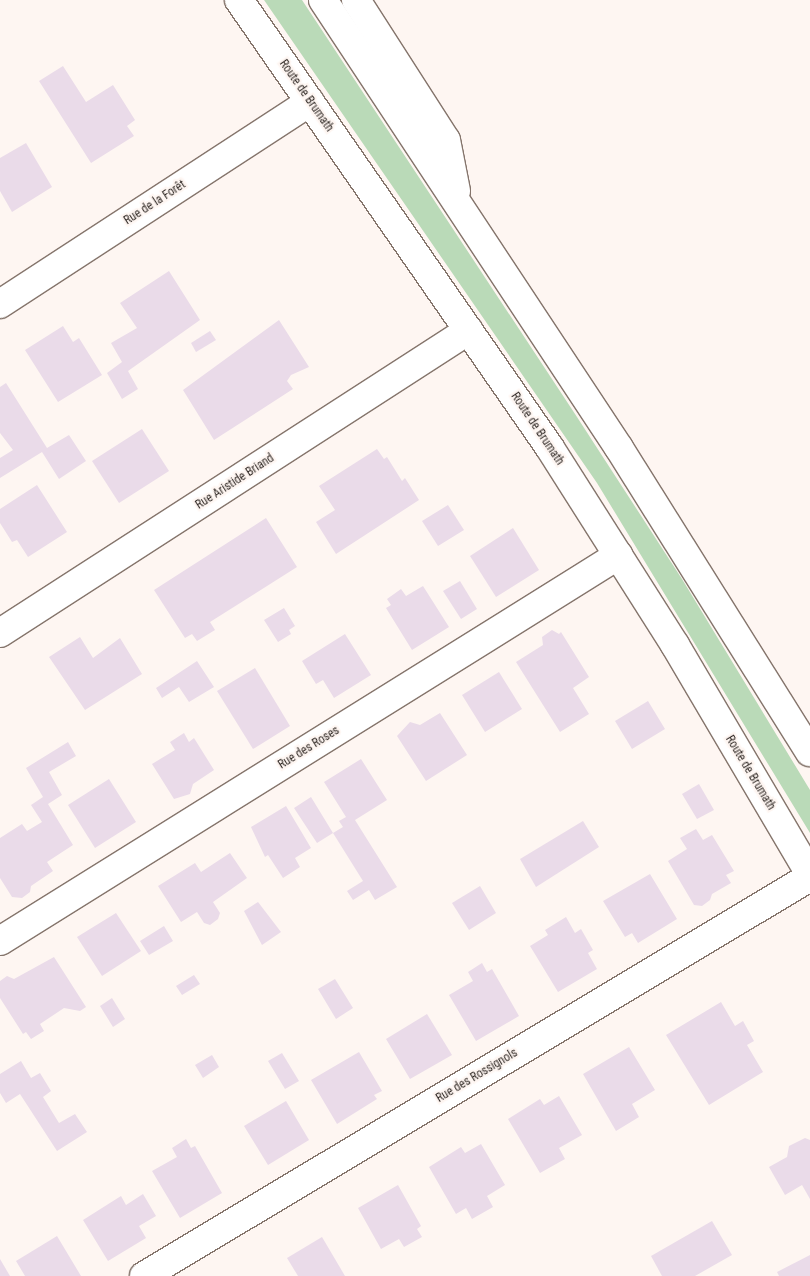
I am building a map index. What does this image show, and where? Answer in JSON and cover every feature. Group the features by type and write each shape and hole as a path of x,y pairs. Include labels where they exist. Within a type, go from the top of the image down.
{"street":[{"name":"Route de Brumath","path":"239,0 469,330 620,555 810,876"},
{"path":"323,0 624,456 810,752"},
{"path":"356,0 446,140 458,204"},
{"name":"Rue de la Forêt","path":"3,296 310,102"},
{"name":"Rue Aristide Briand","path":"0,633 469,330"},
{"name":"Rue des Roses","path":"0,941 620,555"},
{"name":"Rue des Rossignols","path":"144,1276 810,876"}],"green space":[{"path":"264,0 302,0 577,417 682,579 810,790 810,833 597,483"}],"building":[{"path":"63,66 86,102 113,85 135,120 127,126 134,136 91,163 39,81"},
{"path":"26,143 52,187 12,212 0,191 0,158"},
{"path":"169,271 200,320 128,371 138,389 122,399 107,373 122,362 111,343 137,328 120,303"},
{"path":"279,320 309,367 291,375 287,381 293,389 214,440 183,390"},
{"path":"63,326 73,342 79,338 102,375 58,402 25,350"},
{"path":"210,331 216,340 196,352 191,343"},
{"path":"6,383 47,448 69,435 86,461 59,479 42,452 0,478 0,458 13,450 0,433 0,387"},
{"path":"142,429 169,471 119,503 92,461"},
{"path":"377,449 384,459 387,457 402,481 405,478 419,500 336,554 316,522 335,510 319,486"},
{"path":"37,485 67,532 28,557 17,540 12,542 0,523 0,509"},
{"path":"448,505 464,530 438,546 422,521"},
{"path":"266,518 297,567 210,622 215,630 197,641 192,634 185,638 154,590"},
{"path":"513,528 539,570 496,597 470,556"},
{"path":"460,581 477,609 461,619 443,591"},
{"path":"423,586 449,627 412,650 386,608 391,605 387,599 401,589 406,596"},
{"path":"284,608 295,626 289,630 291,634 278,642 264,620"},
{"path":"552,630 559,634 561,632 589,677 573,688 589,714 560,732 516,662 543,645 542,637"},
{"path":"345,634 371,675 334,698 323,680 316,684 302,661"},
{"path":"80,637 93,658 120,638 142,674 85,710 49,657"},
{"path":"197,661 214,687 189,702 179,687 162,698 156,688"},
{"path":"255,668 290,726 253,749 217,691"},
{"path":"499,672 522,709 485,732 462,695"},
{"path":"648,701 665,729 632,749 615,721"},
{"path":"440,713 467,755 426,781 397,736 410,722 420,725"},
{"path":"184,733 189,742 194,738 214,770 193,784 190,794 174,799 152,764 175,750 170,742"},
{"path":"68,742 76,756 49,772 62,795 48,804 73,845 47,862 53,871 31,886 30,892 22,898 12,897 0,878 0,838 22,824 27,831 42,822 31,805 43,797 26,768"},
{"path":"361,759 387,800 355,820 397,887 375,900 369,890 353,900 347,891 363,881 333,833 343,827 339,821 346,817 324,782"},
{"path":"109,779 136,822 95,848 68,805"},
{"path":"699,784 714,810 697,819 682,794"},
{"path":"311,797 333,833 317,843 294,808"},
{"path":"286,806 311,848 295,858 300,867 283,878 268,855 265,857 251,827"},
{"path":"583,821 599,847 536,887 520,859"},
{"path":"696,829 703,840 712,835 734,871 726,875 731,883 712,894 710,900 702,906 694,905 668,861 687,849 680,838"},
{"path":"230,853 247,878 213,902 220,913 218,919 210,925 204,923 197,912 181,922 158,886 195,863 201,872"},
{"path":"650,874 677,919 638,943 632,933 625,937 603,901"},
{"path":"480,886 496,913 469,930 452,903"},
{"path":"258,902 281,932 262,945 244,911"},
{"path":"116,913 141,951 102,976 77,937"},
{"path":"566,917 575,933 581,929 593,950 588,953 597,969 558,992 530,946 548,935 545,930"},
{"path":"164,926 173,941 149,955 140,941"},
{"path":"54,957 86,1007 80,1011 64,1008 40,1024 44,1031 31,1039 26,1032 23,1034 0,998 0,981 7,976 14,979"},
{"path":"482,963 487,972 492,969 519,1016 476,1041 449,995 473,981 468,972"},
{"path":"194,975 200,984 182,995 176,986"},
{"path":"335,979 353,1008 336,1019 318,989"},
{"path":"112,998 125,1019 113,1027 100,1006"},
{"path":"721,1002 735,1026 743,1021 754,1041 747,1045 763,1072 709,1105 666,1035"},
{"path":"427,1014 452,1055 410,1079 386,1039"},
{"path":"629,1047 655,1090 632,1104 639,1117 616,1131 583,1074"},
{"path":"359,1052 382,1091 374,1095 377,1099 337,1124 311,1080"},
{"path":"282,1053 299,1081 285,1089 268,1061"},
{"path":"212,1055 219,1067 203,1078 195,1065"},
{"path":"21,1061 31,1078 40,1073 51,1091 43,1097 59,1123 75,1114 87,1132 57,1151 20,1094 6,1103 0,1093 0,1074"},
{"path":"559,1096 582,1135 559,1148 565,1159 540,1173 508,1119 540,1099 544,1105"},
{"path":"286,1101 309,1140 268,1165 244,1126"},
{"path":"805,1138 810,1140 810,1199 802,1185 785,1195 769,1167 787,1157 789,1146"},
{"path":"186,1139 191,1148 195,1146 222,1193 180,1218 152,1171 177,1157 172,1148"},
{"path":"481,1144 505,1185 487,1196 493,1207 472,1219 466,1208 456,1214 429,1167 461,1147 465,1153"},
{"path":"398,1185 421,1226 417,1229 422,1237 404,1247 399,1239 381,1249 358,1208"},
{"path":"143,1194 156,1216 139,1226 146,1238 108,1261 83,1220 121,1196 126,1205"},
{"path":"712,1221 732,1255 695,1276 662,1276 651,1256"},
{"path":"57,1236 81,1276 25,1276 16,1261"},
{"path":"322,1237 345,1276 298,1276 287,1258"},
{"path":"810,1255 810,1276 779,1276 777,1272"},
{"path":"0,1259 10,1276 0,1276"}]}
